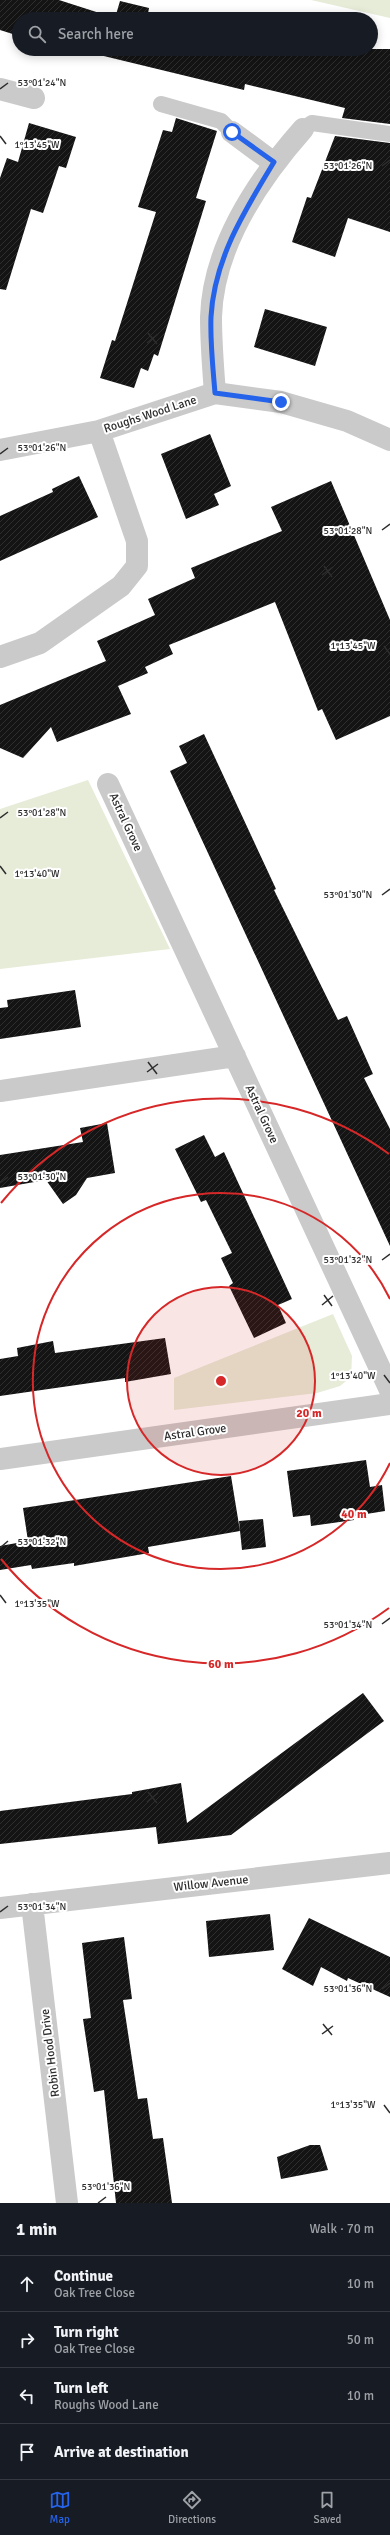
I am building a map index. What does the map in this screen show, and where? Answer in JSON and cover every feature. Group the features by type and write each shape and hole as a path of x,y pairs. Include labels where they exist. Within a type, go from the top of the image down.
{"street":[{"path":"0,89 34,98"},
{"path":"215,393 211,316 217,277 230,240 274,162 304,129"},
{"path":"232,132 274,162"},
{"name":"Roughs Wood Lane","path":"0,450 99,431 215,393 281,402 347,421 390,440"},
{"path":"0,657 40,643 121,586 137,566 137,541 99,431"},
{"name":"Astral Grove","path":"108,784 390,1390"},
{"path":"0,1091 235,1056"},
{"name":"Astral Grove","path":"0,1459 390,1404"},
{"name":"Willow Avenue","path":"0,1908 390,1863"},
{"name":"Robin Hood Drive","path":"32,1904 67,2203"}],"lane":[{"path":"161,104 222,121 232,132"},
{"path":"304,129 312,123 390,134"}],"green space":[{"path":"311,0 390,0 390,18 378,15 378,12 364,12"},
{"path":"88,780 170,949 0,969 0,809"},
{"path":"333,1314 352,1356 351,1377 340,1386 317,1393 174,1410 174,1378"}],"building":[{"path":"0,0 59,0 96,12 12,12 12,34 0,30"},
{"path":"120,1 149,8 148,12 117,12"},
{"path":"378,49 390,49 390,124 342,118 345,108 245,84 244,90 104,56 378,56"},
{"path":"176,118 217,131 196,198 206,201 158,356 154,354 148,371 141,368 134,388 100,378 112,340 115,341 156,212 138,207 163,130 172,132"},
{"path":"29,123 76,137 66,168 59,166 43,213 31,209 6,290 0,289 0,178 7,158 18,162"},
{"path":"335,136 390,143 390,232 348,218 335,257 292,242 307,197 311,198"},
{"path":"265,309 327,327 315,366 254,347"},
{"path":"210,434 231,486 214,494 219,505 186,519 161,454"},
{"path":"79,476 98,517 0,561 0,516 53,492 52,489"},
{"path":"331,481 390,620 390,716 336,740 322,709 318,711 275,602 169,645 173,654 145,667 148,673 118,686 131,714 57,742 51,727 23,758 0,748 0,705 106,661 97,641 155,615 148,599 195,578 191,568 282,531 271,507"},
{"path":"204,734 276,889 274,890 338,1020 347,1016 373,1074 364,1078 390,1129 390,1246 170,771 187,763 179,746"},
{"path":"75,990 81,1027 0,1039 0,1008 8,1007 7,1000"},
{"path":"107,1123 115,1173 87,1178 76,1195 63,1204 46,1180 0,1188 0,1155 83,1142 80,1128"},
{"path":"204,1135 215,1157 224,1152 292,1299 278,1305 286,1323 254,1338 229,1286 233,1283 221,1258 232,1253 206,1200 201,1202 175,1149"},
{"path":"165,1338 171,1374 125,1382 125,1378 0,1396 0,1359 18,1356 17,1348 53,1341 55,1353"},
{"path":"366,1460 370,1487 382,1485 385,1511 354,1516 354,1520 311,1526 310,1515 293,1517 287,1471"},
{"path":"231,1476 240,1531 148,1547 149,1553 74,1566 74,1563 32,1569 31,1565 0,1570 0,1546 28,1541 23,1508"},
{"path":"263,1519 266,1547 242,1550 239,1521"},
{"path":"363,1693 384,1721 231,1835 158,1844 156,1827 0,1844 0,1811 132,1794 132,1792 181,1783 187,1823"},
{"path":"270,1914 274,1950 209,1957 206,1921"},
{"path":"309,1918 390,1957 390,1997 348,1978 347,1981 321,1967 313,1986 282,1969"},
{"path":"124,1937 132,1999 123,2000 138,2099 147,2098 153,2139 163,2138 172,2203 116,2203 104,2090 94,2092 83,2019 91,2018 82,1943"},
{"path":"310,2145 320,2145 328,2170 281,2179 277,2157"}],"route":[{"path":"232,132 274,162 247,206 230,240 217,277 211,316 215,393 281,402"}]}
